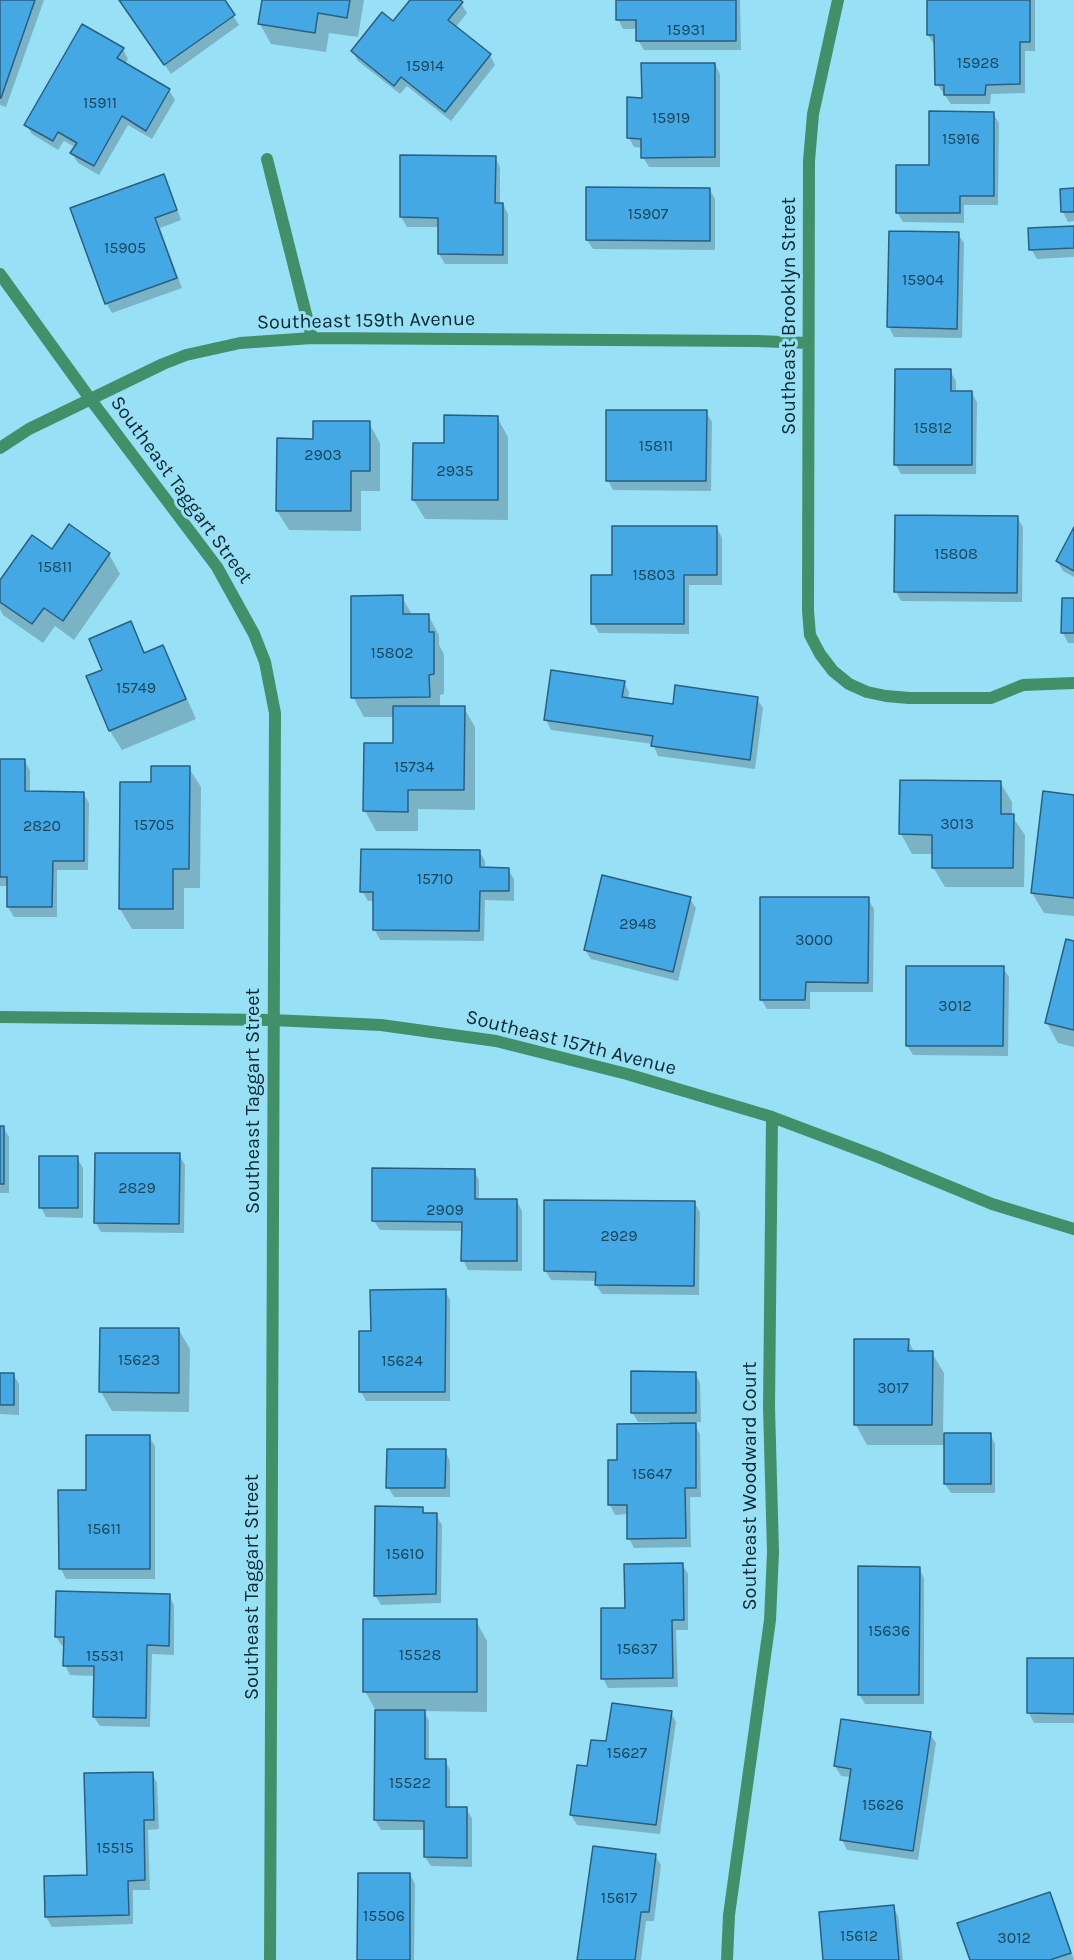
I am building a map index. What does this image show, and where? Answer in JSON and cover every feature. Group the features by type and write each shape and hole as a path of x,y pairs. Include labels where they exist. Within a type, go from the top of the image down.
{"street":[{"name":"Southeast Brooklyn Street","path":"838,0 813,114 809,161 808,611 810,635 820,654 833,671 849,684 867,692 886,696 991,698 1023,685 1074,683"},
{"path":"267,159 312,338"},
{"path":"0,274 91,400"},
{"name":"Southeast 159th Avenue","path":"91,400 163,364 202,351 252,341 312,338 745,340 808,343"},
{"name":"Southeast Taggart Street","path":"0,448 29,429 91,400 218,567 254,634 265,662 274,712 270,1960"},
{"name":"Southeast 157th Avenue","path":"0,1017 273,1020 381,1025 496,1041 627,1074 772,1117 992,1204 1074,1229"},
{"name":"Southeast Woodward Court","path":"727,1960 729,1916 770,1620 773,1552 769,1407 772,1117"}],"building":[{"path":"0,0 35,0 1,98 0,98"},
{"path":"119,0 225,0 235,15 164,65"},
{"path":"262,0 350,0 347,18 318,13 315,33 258,24"},
{"path":"410,0 460,0 463,2 448,20 491,54 445,112 401,77 394,86 351,51 382,12 393,21"},
{"path":"616,0 736,0 736,41 636,41 636,20 616,20"},
{"path":"927,0 1030,0 1030,42 1020,42 1020,84 986,85 985,95 944,95 944,85 935,85 934,35 927,35"},
{"path":"82,24 124,48 117,58 170,89 146,131 122,116 94,166 70,153 77,143 58,132 53,141 24,125"},
{"path":"641,63 715,63 715,157 641,158 641,139 627,138 627,97 642,98"},
{"path":"929,111 994,112 994,196 960,196 960,213 896,213 896,165 929,165"},
{"path":"400,155 496,156 495,203 503,203 503,255 438,254 438,218 400,217"},
{"path":"164,174 177,210 155,218 177,278 105,304 70,208"},
{"path":"586,187 710,188 710,241 586,240"},
{"path":"1074,188 1074,212 1061,212 1060,189"},
{"path":"1074,226 1074,248 1029,250 1028,228"},
{"path":"889,231 959,232 957,329 887,327"},
{"path":"895,369 951,369 951,391 972,391 972,465 894,465"},
{"path":"606,410 707,410 706,481 606,481"},
{"path":"444,415 498,416 498,500 412,500 413,443 444,443"},
{"path":"313,421 370,421 370,471 351,471 351,511 276,511 277,438 313,439"},
{"path":"895,515 1018,516 1017,593 894,592"},
{"path":"69,524 110,553 63,621 44,608 32,624 0,602 0,580 32,535 52,549"},
{"path":"612,526 717,526 717,575 684,575 684,624 591,624 591,575 612,575"},
{"path":"1074,527 1074,571 1056,561"},
{"path":"403,595 403,614 429,614 429,632 434,632 434,674 429,675 430,697 351,698 351,596"},
{"path":"1062,598 1074,598 1074,633 1061,633"},
{"path":"131,621 144,653 163,645 186,699 109,731 86,676 102,670 89,639"},
{"path":"551,670 625,681 622,697 673,704 675,685 758,697 750,760 651,746 653,736 544,720"},
{"path":"393,706 465,706 464,790 408,790 408,812 363,811 364,743 393,743"},
{"path":"0,759 25,759 25,791 84,792 84,861 53,861 52,907 7,907 7,877 0,877"},
{"path":"151,766 190,766 189,869 173,869 173,909 119,909 120,782 151,782"},
{"path":"900,780 1001,781 1001,814 1014,814 1013,868 932,868 932,835 899,834"},
{"path":"1043,791 1074,795 1074,898 1031,893"},
{"path":"361,849 480,850 480,867 509,868 509,891 480,891 479,931 373,930 373,892 360,892"},
{"path":"602,875 691,897 673,972 584,950"},
{"path":"760,897 869,897 868,983 806,982 805,1000 760,1000"},
{"path":"1066,939 1074,941 1074,1030 1045,1023"},
{"path":"906,966 1004,966 1003,1046 906,1046"},
{"path":"0,1126 4,1126 4,1184 0,1184"},
{"path":"95,1153 180,1153 179,1224 94,1223"},
{"path":"39,1156 78,1156 78,1208 39,1208"},
{"path":"372,1168 475,1169 475,1199 517,1199 517,1261 461,1261 462,1222 372,1221"},
{"path":"544,1200 695,1201 694,1286 595,1285 596,1272 544,1271"},
{"path":"446,1289 445,1392 359,1392 359,1331 371,1331 370,1290"},
{"path":"100,1328 179,1328 179,1393 99,1392"},
{"path":"854,1339 909,1339 908,1351 933,1351 932,1425 854,1425"},
{"path":"631,1371 696,1372 696,1413 631,1413"},
{"path":"0,1373 14,1373 14,1405 0,1405"},
{"path":"696,1423 696,1488 685,1488 686,1538 627,1539 627,1505 608,1505 608,1460 617,1460 617,1424"},
{"path":"944,1433 991,1433 991,1484 944,1484"},
{"path":"86,1435 150,1435 150,1569 59,1569 58,1490 86,1490"},
{"path":"387,1449 446,1449 445,1488 386,1488"},
{"path":"375,1506 423,1507 423,1513 437,1513 436,1594 374,1596"},
{"path":"683,1563 684,1620 672,1620 673,1678 601,1679 601,1608 625,1608 624,1564"},
{"path":"858,1566 920,1567 919,1695 858,1695"},
{"path":"56,1591 170,1594 169,1646 147,1645 146,1718 93,1717 94,1666 63,1666 64,1637 55,1637"},
{"path":"363,1619 477,1619 477,1692 363,1692"},
{"path":"1027,1658 1074,1658 1074,1714 1027,1713"},
{"path":"612,1703 672,1711 656,1825 570,1815 577,1765 587,1766 591,1740 606,1741"},
{"path":"375,1710 425,1710 425,1759 446,1759 446,1807 467,1807 467,1858 424,1857 424,1821 374,1820"},
{"path":"841,1719 931,1732 913,1851 840,1840 851,1769 834,1766"},
{"path":"153,1772 154,1820 144,1820 145,1880 128,1881 129,1915 45,1917 44,1876 87,1875 84,1773"},
{"path":"593,1846 656,1854 649,1912 641,1912 635,1960 577,1960"},
{"path":"358,1873 410,1873 410,1960 357,1960"},
{"path":"1050,1892 1071,1953 1050,1960 970,1960 957,1923"},
{"path":"894,1905 899,1960 823,1960 819,1912"}]}
